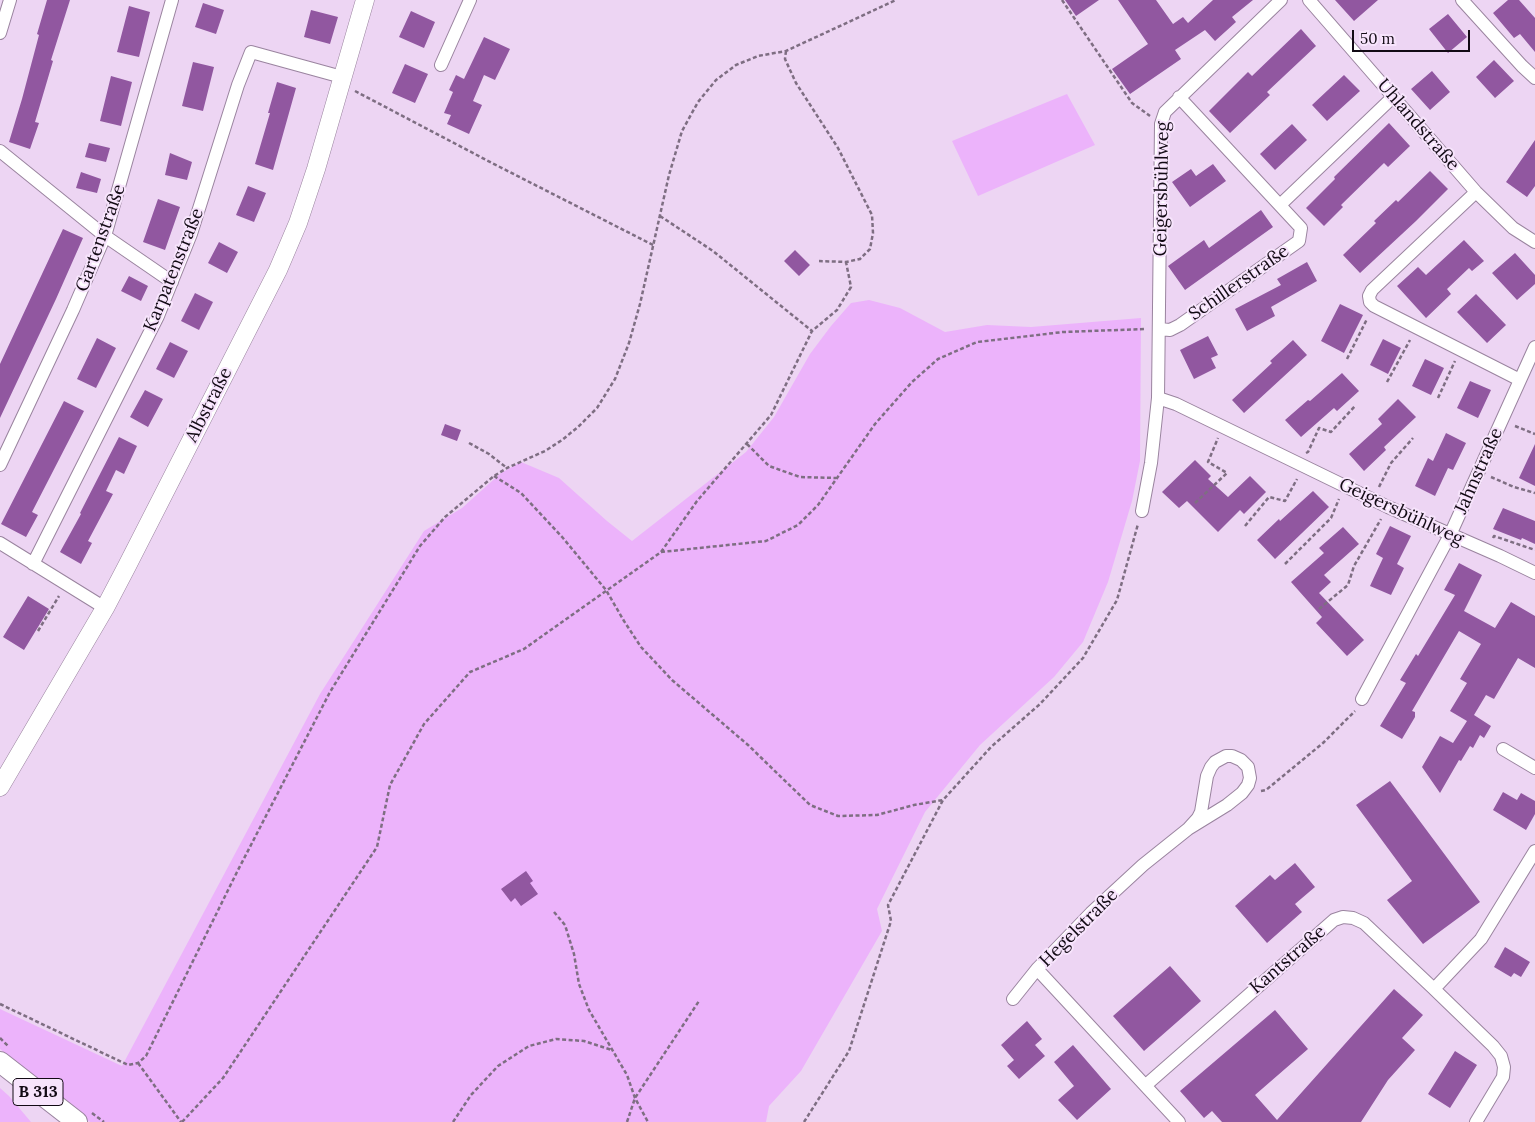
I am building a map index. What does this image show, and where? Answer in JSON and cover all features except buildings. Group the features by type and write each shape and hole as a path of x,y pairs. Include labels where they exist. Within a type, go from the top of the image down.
{"main road":[{"name":"B 313","path":"0,1062 77,1122"}],"street":[{"path":"0,34 10,0"},
{"name":"Gartenstraße","path":"0,465 73,310 105,236 172,0"},
{"name":"Albstraße","path":"0,787 105,608 278,270 301,214 329,129 365,0"},
{"path":"441,65 470,0"},
{"name":"Geigersbühlweg","path":"1142,510 1158,398 1161,124 1165,112 1179,97 1281,0"},
{"name":"Uhlandstraße","path":"1309,0 1476,192 1513,228 1535,242"},
{"path":"1462,0 1535,78"},
{"name":"Karpatenstraße","path":"33,564 140,354 172,282 196,219 238,85 251,52 341,82"},
{"path":"1179,97 1280,205 1393,97"},
{"path":"0,151 105,236 172,282"},
{"path":"1476,192 1372,290 1369,296 1370,302 1374,306 1416,328 1520,380"},
{"name":"Schillerstraße","path":"1159,329 1170,330 1180,325 1299,242 1301,228 1280,205"},
{"name":"Jahnstraße","path":"1362,699 1450,535 1535,347"},
{"name":"Geigersbühlweg","path":"1158,398 1176,404 1344,486 1535,573"},
{"path":"0,543 105,608"},
{"path":"1503,749 1535,768"},
{"name":"Hegelstraße","path":"1179,1122 1037,969 1091,913 1143,866 1188,829 1227,805 1242,793 1248,786 1249,772 1248,767 1242,760 1226,756 1215,762 1207,776 1198,818 1188,829"},
{"path":"1434,989 1481,940 1535,851"},
{"name":"Kantstraße","path":"1146,1085 1334,920 1343,917 1354,918 1364,923 1493,1046 1501,1056 1504,1067 1502,1077 1476,1122"},
{"path":"1013,999 1037,969"}],"path":[{"path":"0,1004 128,1065 138,1064 146,1056 237,872 335,684 420,546 445,517 494,476 506,468 545,451 562,440 597,408 615,379 629,343 640,304 669,175 682,132 698,102 716,80 736,65 758,56 786,51 896,0"},
{"path":"1062,0 1132,103 1150,116"},
{"path":"786,51 784,59 796,83 838,148 872,215 873,232 870,249 860,258 846,262 819,261"},
{"path":"341,82 492,163 653,245"},
{"path":"660,216 713,251 812,331"},
{"path":"138,1064 181,1122 224,1078 377,847 390,785 424,724 470,672 524,650 661,552 697,501 771,415 812,331 836,310 851,286 846,262"},
{"path":"1347,359 1374,306"},
{"path":"1387,382 1416,328"},
{"path":"661,552 766,541 798,525 818,505 875,424 912,382 938,359 977,342 1063,332 1159,329"},
{"path":"1438,398 1460,350"},
{"path":"1292,461 1308,452 1319,428 1331,432 1356,406"},
{"path":"1502,420 1535,434"},
{"path":"1195,503 1227,472 1208,462 1223,428"},
{"path":"1372,499 1391,463 1413,438"},
{"path":"469,443 489,454 506,468"},
{"path":"747,444 769,466 800,477 836,478"},
{"path":"1245,526 1269,497 1285,501 1304,466"},
{"path":"1479,471 1514,487 1535,493"},
{"path":"494,476 521,493 563,538 606,590 641,647 672,680 748,745 810,805 838,816 877,815 914,805 943,800"},
{"path":"1285,564 1332,518 1344,486"},
{"path":"1319,609 1348,585 1354,566 1388,506"},
{"path":"804,1122 849,1052 891,921 888,905 943,800 991,747 1040,704 1082,658 1117,600 1142,510"},
{"path":"38,631 67,584"},
{"path":"1248,786 1256,792 1266,790 1323,743 1354,712 1362,699"},
{"path":"554,912 565,925 574,954 579,984 589,1010 627,1075 635,1098 648,1122"},
{"path":"627,1122 635,1098 699,1001"},
{"path":"453,1122 471,1095 498,1066 528,1046 556,1039 584,1041 613,1050"}],"shaded area":[{"path":"1067,94 1095,145 978,196 952,141"},
{"path":"869,300 900,308 945,332 987,325 1031,327 1141,318 1140,461 1132,501 1108,582 1083,642 1054,677 980,745 925,812 877,909 882,931 801,1071 769,1106 766,1122 90,1122 0,1049 0,1009 122,1066 320,694 424,531 462,508 501,473 521,462 559,478 632,541 746,452 774,417 810,354 831,326 851,303"},
{"path":"0,1088 9,1096 31,1122 0,1122"}]}
